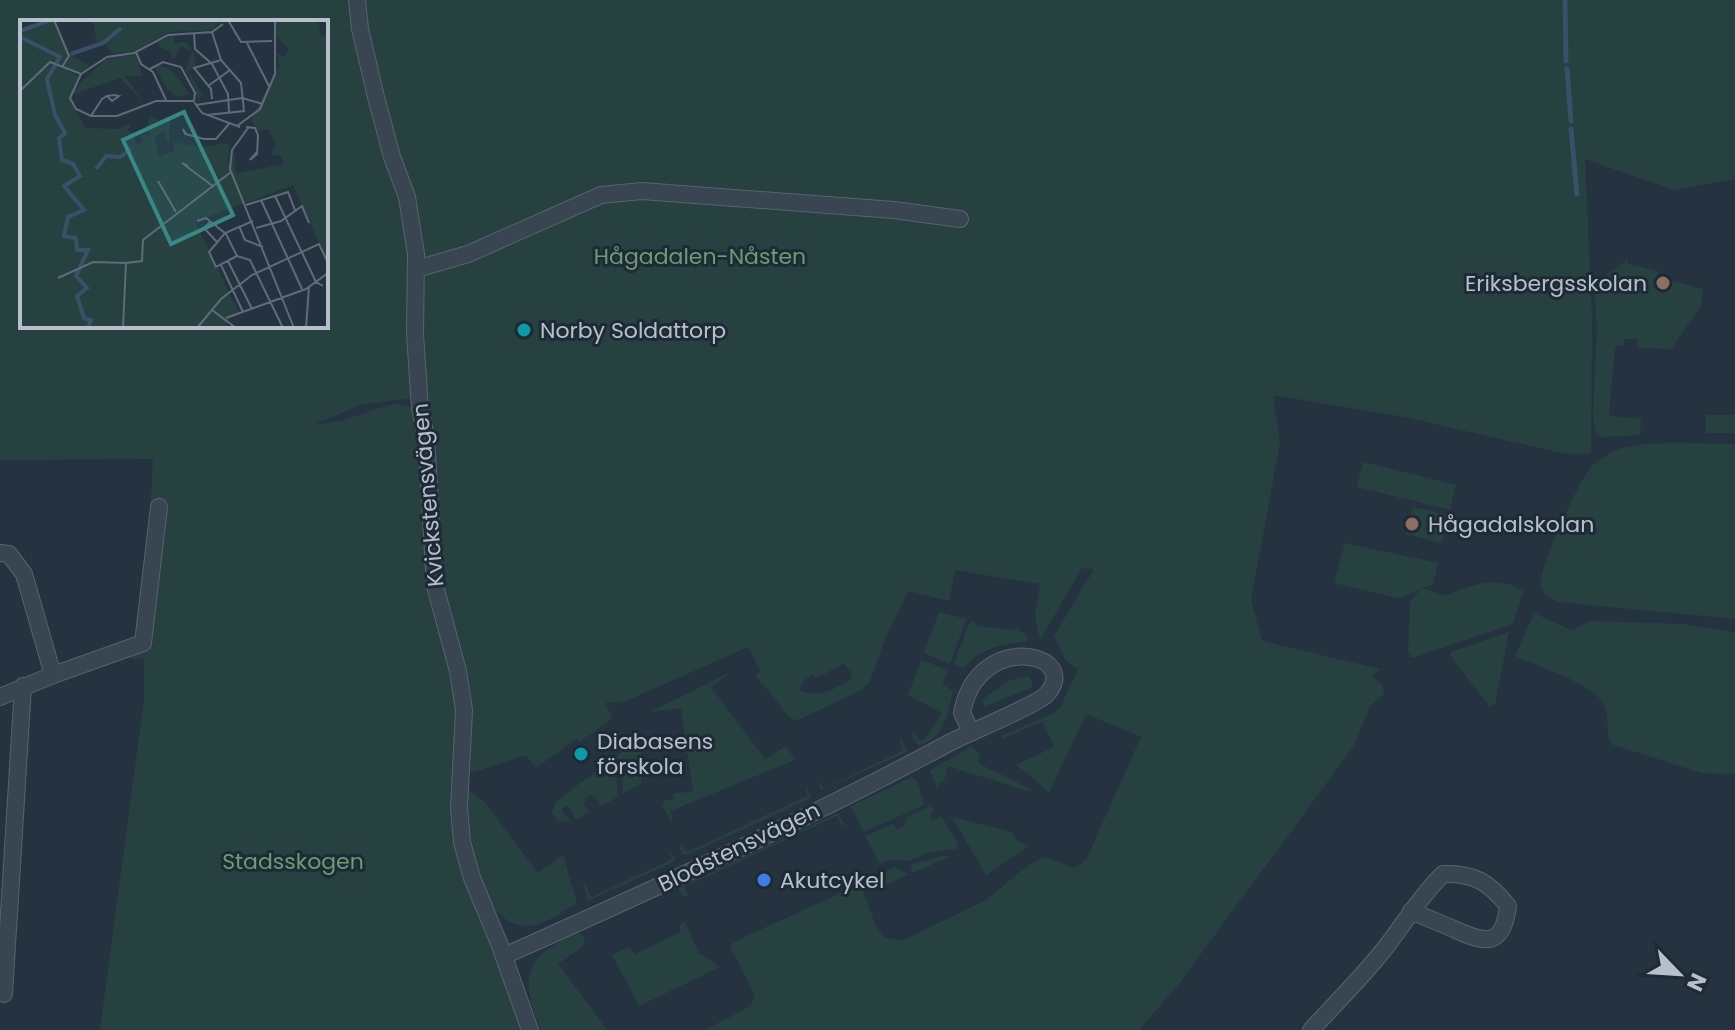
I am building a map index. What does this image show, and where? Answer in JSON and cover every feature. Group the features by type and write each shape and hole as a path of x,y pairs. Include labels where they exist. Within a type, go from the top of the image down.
{"street":[{"name":"Kvickstensvägen","path":"357,0 360,29 376,97 392,157 407,197 416,254 415,334 420,408 426,437 435,586 458,671 464,710 459,808 462,842 472,878 530,1030"},
{"path":"416,269 468,254 601,195 655,192 894,210 960,219"},
{"path":"0,697 143,643 159,507"},
{"path":"0,553 9,554 24,574 53,675"},
{"name":"Blodstensvägen","path":"504,956 688,873 971,731 1043,699 1053,681 1045,662 1028,656 1009,657 987,669 971,683 962,713 971,731"},
{"path":"4,994 23,686"},
{"path":"1311,1030 1383,951 1411,911 1427,890 1443,874 1463,874 1482,881 1497,892 1508,906 1503,930 1492,939 1479,940 1411,911"}],"green space":[{"path":"0,0 1735,0 1735,179 1674,190 1585,159 1592,316 1591,453 1569,454 1405,417 1273,395 1280,443 1251,600 1262,641 1380,669 1372,677 1382,684 1384,694 1370,706 1354,745 1331,777 1178,985 1139,1030 705,1030 751,1006 755,996 730,946 852,888 857,886 862,889 877,929 886,938 902,941 986,900 1030,864 1045,857 1075,868 1086,860 1141,737 1086,714 1048,795 1045,788 1016,765 1054,747 1042,721 1003,739 1002,736 1060,708 1078,669 1065,660 1054,636 1094,569 1082,568 1040,640 1035,615 1040,584 955,570 949,601 907,593 870,681 862,690 798,720 791,719 756,676 760,670 748,647 626,701 605,703 613,718 579,742 576,739 536,768 526,755 474,772 461,772 462,842 530,1030 100,1030 144,699 144,657 132,660 150,519 153,459 0,460","holes":["414,398 416,408 389,405 344,420 313,425 363,404","844,664 852,678 839,686 827,692 799,690 812,674 819,676"]},
{"path":"1628,259 1628,264 1658,271 1658,277 1703,289 1701,306 1671,349 1637,348 1638,339 1624,339 1623,346 1615,346 1609,416 1641,419 1640,435 1602,437 1595,430 1593,415 1597,326 1594,285"},
{"path":"1706,415 1735,415 1735,433 1706,433"},
{"path":"1674,443 1735,444 1735,619 1559,602 1545,594 1541,577 1551,547 1590,469 1596,462 1622,448"},
{"path":"1363,462 1456,485 1450,510 1357,487"},
{"path":"1413,507 1449,515 1442,543 1406,534"},
{"path":"1345,543 1438,563 1433,584 1422,588 1445,596 1484,583 1514,586 1523,592 1513,624 1412,658 1408,652 1410,602 1420,590 1398,598 1334,583"},
{"path":"939,612 966,619 950,664 924,653"},
{"path":"1534,613 1571,630 1590,621 1682,624 1735,632 1735,774 1701,773 1611,744 1605,706 1599,698 1578,683 1515,656"},
{"path":"972,622 976,626 1014,630 1016,627 1028,637 1026,642 984,652 963,668 954,664 968,625"},
{"path":"1509,632 1495,704 1490,707 1450,655 1451,652"},
{"path":"921,660 948,670 942,684 953,691 940,731 919,746 911,734 914,733 920,741 926,738 942,713 908,695"},
{"path":"731,672 711,687 765,759 786,746 795,760 670,811 671,822 662,805 666,800 674,799 673,794 693,791 681,708 650,712"},
{"path":"1030,676 1033,687 984,707 983,699 1010,680"},
{"path":"902,740 907,752 821,790 818,780 824,788 894,755 903,750 899,741"},
{"path":"636,742 641,747 642,764 639,766 642,783 623,794 622,774 616,776 618,797 599,807 599,802 591,795 583,804 590,812 576,820 567,805 561,810 572,822 559,821 552,813 555,802"},
{"path":"970,747 979,754 979,763 1034,793 948,766 944,781 937,788 931,770"},
{"path":"912,777 917,781 924,805 864,832 851,806"},
{"path":"806,786 811,798 687,855 683,854 679,846 682,845 686,852 807,796"},
{"path":"471,792 486,803 538,873 563,855 577,903 533,925 514,924 504,918 487,897 469,849 465,793"},
{"path":"931,806 934,811 930,815 932,820 941,816 958,843 957,849 930,852 909,861 888,860 880,864 865,836 892,824 898,829 905,825 905,818"},
{"path":"838,813 845,825 842,826 837,816 684,887 688,895 683,897 678,888"},
{"path":"952,817 1012,832 1018,841 1029,846 986,875"},
{"path":"669,850 675,859 673,862 588,901 582,879 592,897 672,859"},
{"path":"951,856 912,873 911,864"},
{"path":"895,867 908,875 875,890 876,877"},
{"path":"685,922 699,953 720,967 639,1006 612,955 630,947 635,954 681,932 679,925"},
{"path":"578,933 583,935 583,946 558,964 607,1030 541,1030 530,996 531,970 546,950"}],"waterway":[{"path":"1565,0 1566,61"},
{"path":"1567,69 1571,121"},
{"path":"1571,129 1577,194"}],"place":[{"name":"Eriksbergsskolan","path":"1663,283"},
{"name":"Norby Soldattorp","path":"524,330"},
{"name":"Hågadalskolan","path":"1412,524"},
{"name":"Diabasens förskola","path":"581,754"},
{"name":"Akutcykel","path":"764,880"}],"park label":[{"name":"Hågadalen-Nåsten","path":"700,256"},
{"name":"Stadsskogen","path":"293,861"}]}
